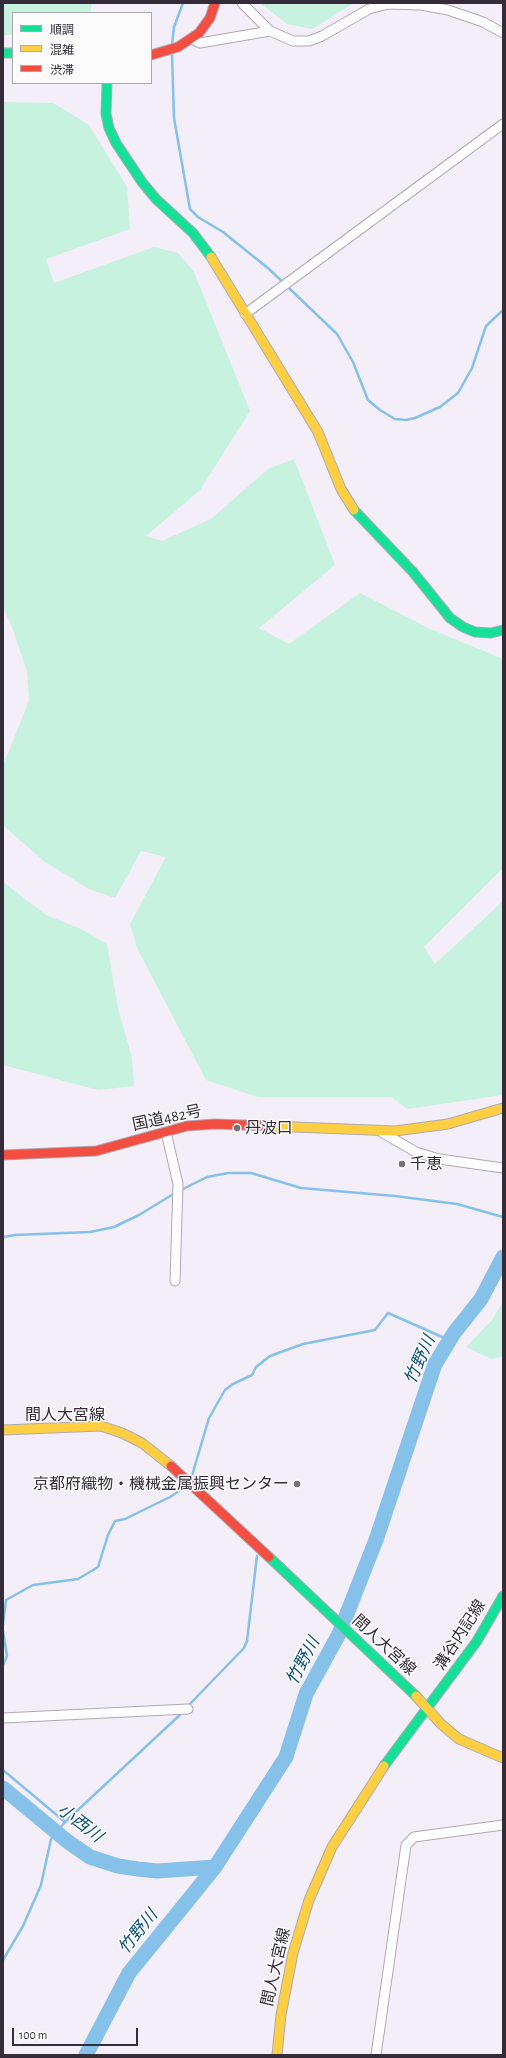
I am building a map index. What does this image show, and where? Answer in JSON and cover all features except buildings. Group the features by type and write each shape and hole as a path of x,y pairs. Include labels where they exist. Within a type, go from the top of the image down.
{"main road":[{"path":"152,55 165,52 192,39 207,23 215,3"},
{"path":"107,84 106,114 109,128 116,143 142,182 156,199 192,233 215,262 245,314 318,432 341,489 353,510 413,572 450,618 463,627 475,632 492,633 503,630"},
{"name":"国道482号","path":"3,1155 68,1154 96,1151 186,1126 215,1124 395,1131 448,1124 503,1108"},
{"name":"間人大宮線","path":"3,1430 101,1426 122,1433 142,1443 158,1454 192,1485 412,1692 426,1709 357,1804 332,1847 320,1874 309,1900 293,1953 281,2014 277,2055"},
{"name":"溝谷内記線","path":"426,1709 477,1641 503,1596"},
{"path":"426,1709 458,1739 503,1758"}],"street":[{"path":"242,3 270,31 293,41 309,41 322,36 369,9 388,4 421,5 448,10 483,22 503,33"},
{"path":"192,39 200,43 270,31"},
{"path":"245,314 503,124"},
{"path":"380,1130 389,1138 416,1152 439,1159 503,1168"},
{"path":"166,1132 178,1184 175,1281"},
{"path":"3,1718 188,1709"},
{"path":"376,2055 406,1845 414,1837 503,1825"}],"green space":[{"path":"3,3 92,3 90,12 12,12 12,34 3,36"},
{"path":"260,3 354,3 312,29 287,24"},
{"path":"3,102 53,103 89,125 127,187 130,229 46,259 54,283 154,247 178,253 194,272 250,411 200,490 146,536 162,541 211,519 268,469 294,459 335,565 259,628 289,644 360,593 428,628 503,659 503,868 424,947 435,964 503,901 503,1095 407,1109 392,1097 258,1097 206,1080 137,948 130,924 166,857 141,851 115,898 89,889 45,862 5,827 3,822 3,766 29,701 27,671 12,627 3,607"},
{"path":"3,882 46,915 81,929 107,944 118,1008 132,1058 134,1086 98,1090 3,1065"},
{"path":"503,1302 503,1354 500,1357 491,1359 466,1347 492,1320"}],"waterway":[{"path":"172,45 174,27 183,3"},
{"path":"172,54 174,118 190,209 198,217 223,232 269,269 337,334 353,362 368,400 380,410 395,419 406,420 415,418 440,407 458,393 472,368 486,326 503,310"},
{"path":"181,1190 207,1177 228,1173 251,1173 301,1188 395,1196 457,1204 503,1217"},
{"path":"3,1237 15,1235 90,1232 114,1227 139,1215 175,1193"},
{"name":"竹野川","path":"86,2055 129,1973 215,1867 286,1757 306,1694 339,1634 376,1540 435,1364 454,1333 481,1299 503,1257"},
{"path":"191,1479 209,1418 225,1390 233,1384 252,1375 256,1367 270,1356 303,1344 375,1330 388,1313 449,1340"},
{"path":"3,1625 6,1600 33,1585 78,1579 98,1567 108,1535 115,1521 125,1519 170,1497 188,1485"},
{"path":"188,1706 244,1648 247,1641 257,1556"},
{"path":"3,1631 7,1656 3,1665"},
{"path":"3,1960 23,1926 41,1885 51,1839 65,1822 182,1713"},
{"path":"3,1770 65,1822"},
{"name":"小西川","path":"3,1788 67,1841 90,1857 118,1866 157,1871 215,1867"}],"traffic: fast":[{"path":"3,53 12,53"},
{"path":"107,84 106,114 109,128 116,143 142,182 156,199 193,233 211,257"},
{"path":"354,510 413,572 450,618 463,627 475,632 491,633 503,630"},
{"path":"269,1557 416,1696"},
{"path":"384,1766 477,1641 503,1596"}],"traffic: slow":[{"path":"211,257 318,432 341,489 354,510"},
{"path":"270,1126 395,1131 448,1124 503,1108"},
{"path":"3,1430 101,1426 122,1433 142,1443 171,1466"},
{"path":"416,1696 441,1724 459,1739 503,1758"},
{"path":"277,2055 281,2015 293,1953 309,1900 332,1847 384,1766"}],"traffic: jam":[{"path":"152,55 178,47 199,33 210,18 215,3"},
{"path":"3,1155 96,1151 187,1126 215,1124 270,1126"},
{"path":"171,1466 269,1557"}],"place":[{"name":"丹波口","path":"237,1128"},
{"name":"千恵","path":"402,1164"},
{"name":"京都府織物・機械金属振興センター","path":"297,1484"}]}
